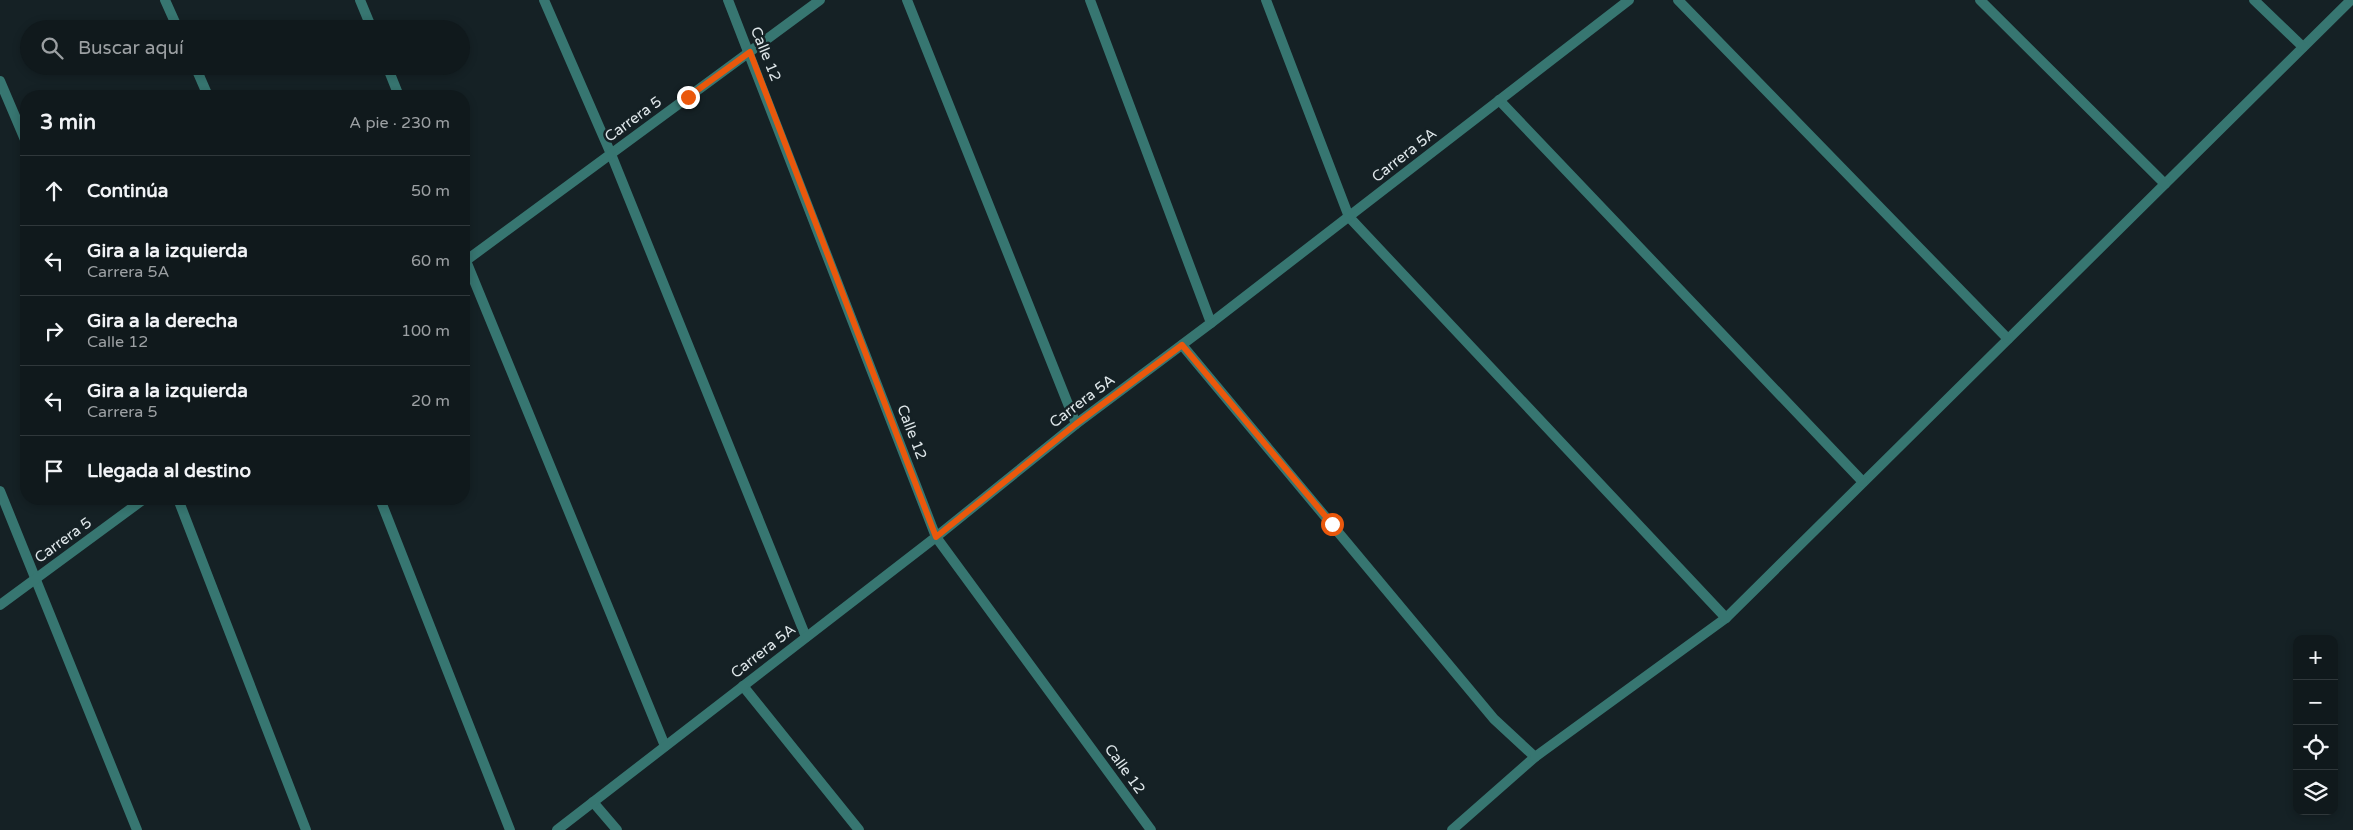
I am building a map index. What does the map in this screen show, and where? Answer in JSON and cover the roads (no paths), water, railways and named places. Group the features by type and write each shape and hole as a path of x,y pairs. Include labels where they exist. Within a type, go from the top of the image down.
{"street":[{"path":"165,0 174,20"},
{"path":"360,0 368,20"},
{"path":"544,0 611,154 806,637"},
{"name":"Calle 12","path":"728,0 750,52 936,537 1151,830"},
{"name":"Carrera 5","path":"470,256 820,0"},
{"path":"908,0 1076,424"},
{"path":"1090,0 1211,323"},
{"path":"1266,0 1349,217 1726,618"},
{"name":"Carrera 5A","path":"557,830 936,537 1076,424 1211,323 1629,0"},
{"path":"1678,0 2008,339"},
{"path":"1980,0 2165,184"},
{"path":"2254,0 2303,47"},
{"path":"1452,830 1535,757 1726,618 2351,0"},
{"path":"198,75 205,90"},
{"path":"391,75 397,90"},
{"path":"0,81 20,128"},
{"path":"1499,100 1863,482"},
{"path":"470,275 665,746"},
{"path":"1182,345 1494,719 1535,757"},
{"path":"0,491 137,830"},
{"name":"Carrera 5","path":"0,605 136,505"},
{"path":"180,505 306,830"},
{"path":"382,505 510,830"},
{"path":"744,686 859,830"},
{"path":"593,802 617,830"}]}
